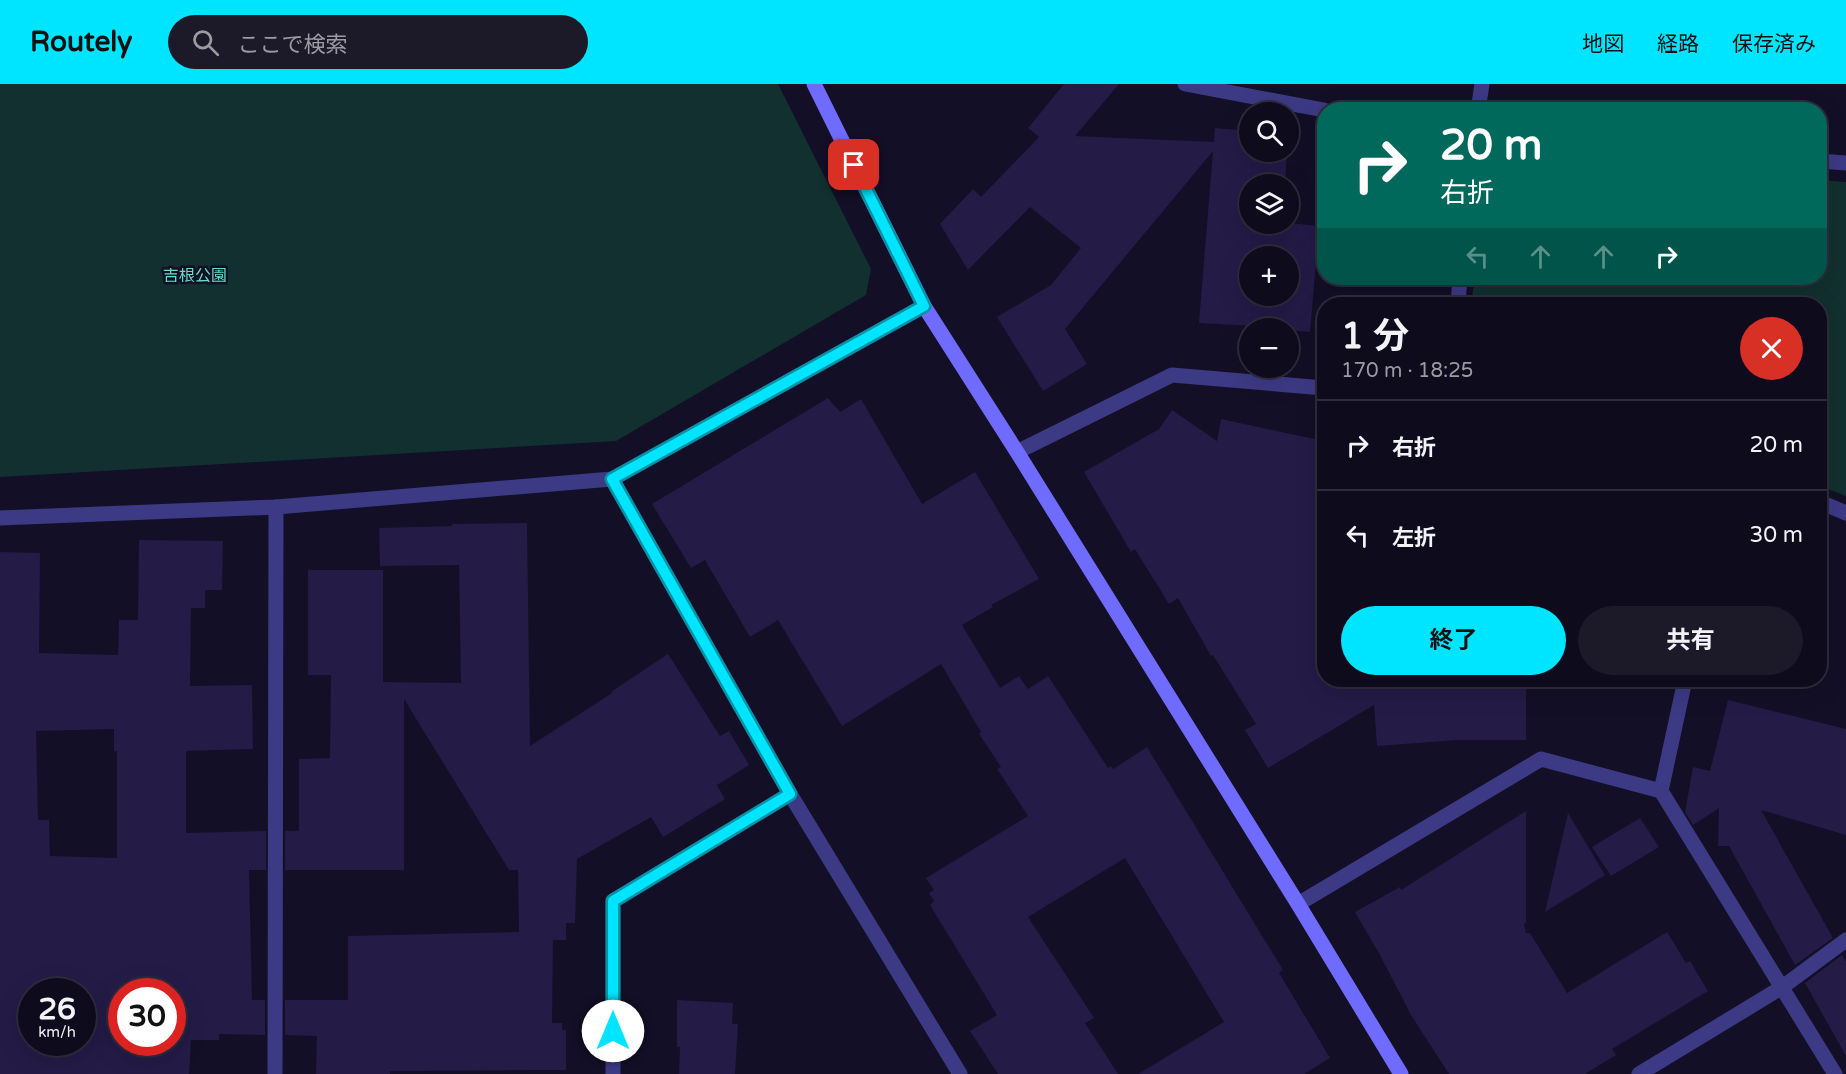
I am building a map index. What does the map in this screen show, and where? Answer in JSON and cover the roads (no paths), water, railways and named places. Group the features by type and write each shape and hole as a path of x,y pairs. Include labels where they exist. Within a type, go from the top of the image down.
{"street":[{"path":"814,84 924,306 1298,904 1401,1074"},
{"path":"1185,84 1317,109"},
{"path":"1479,102 1482,84"},
{"path":"1827,162 1846,163"},
{"path":"0,518 276,507 612,479 924,306"},
{"path":"1017,452 1172,375 1317,387"},
{"path":"612,479 790,794 960,1074"},
{"path":"1827,505 1846,513"},
{"path":"275,1074 276,507"},
{"path":"1683,687 1661,791 1835,1074"},
{"path":"1298,904 1540,759 1661,791"},
{"path":"613,1074 613,901 790,794"},
{"path":"1638,1074 1781,988 1846,940"}],"park label":[{"name":"吉根公園","path":"195,275"}]}
